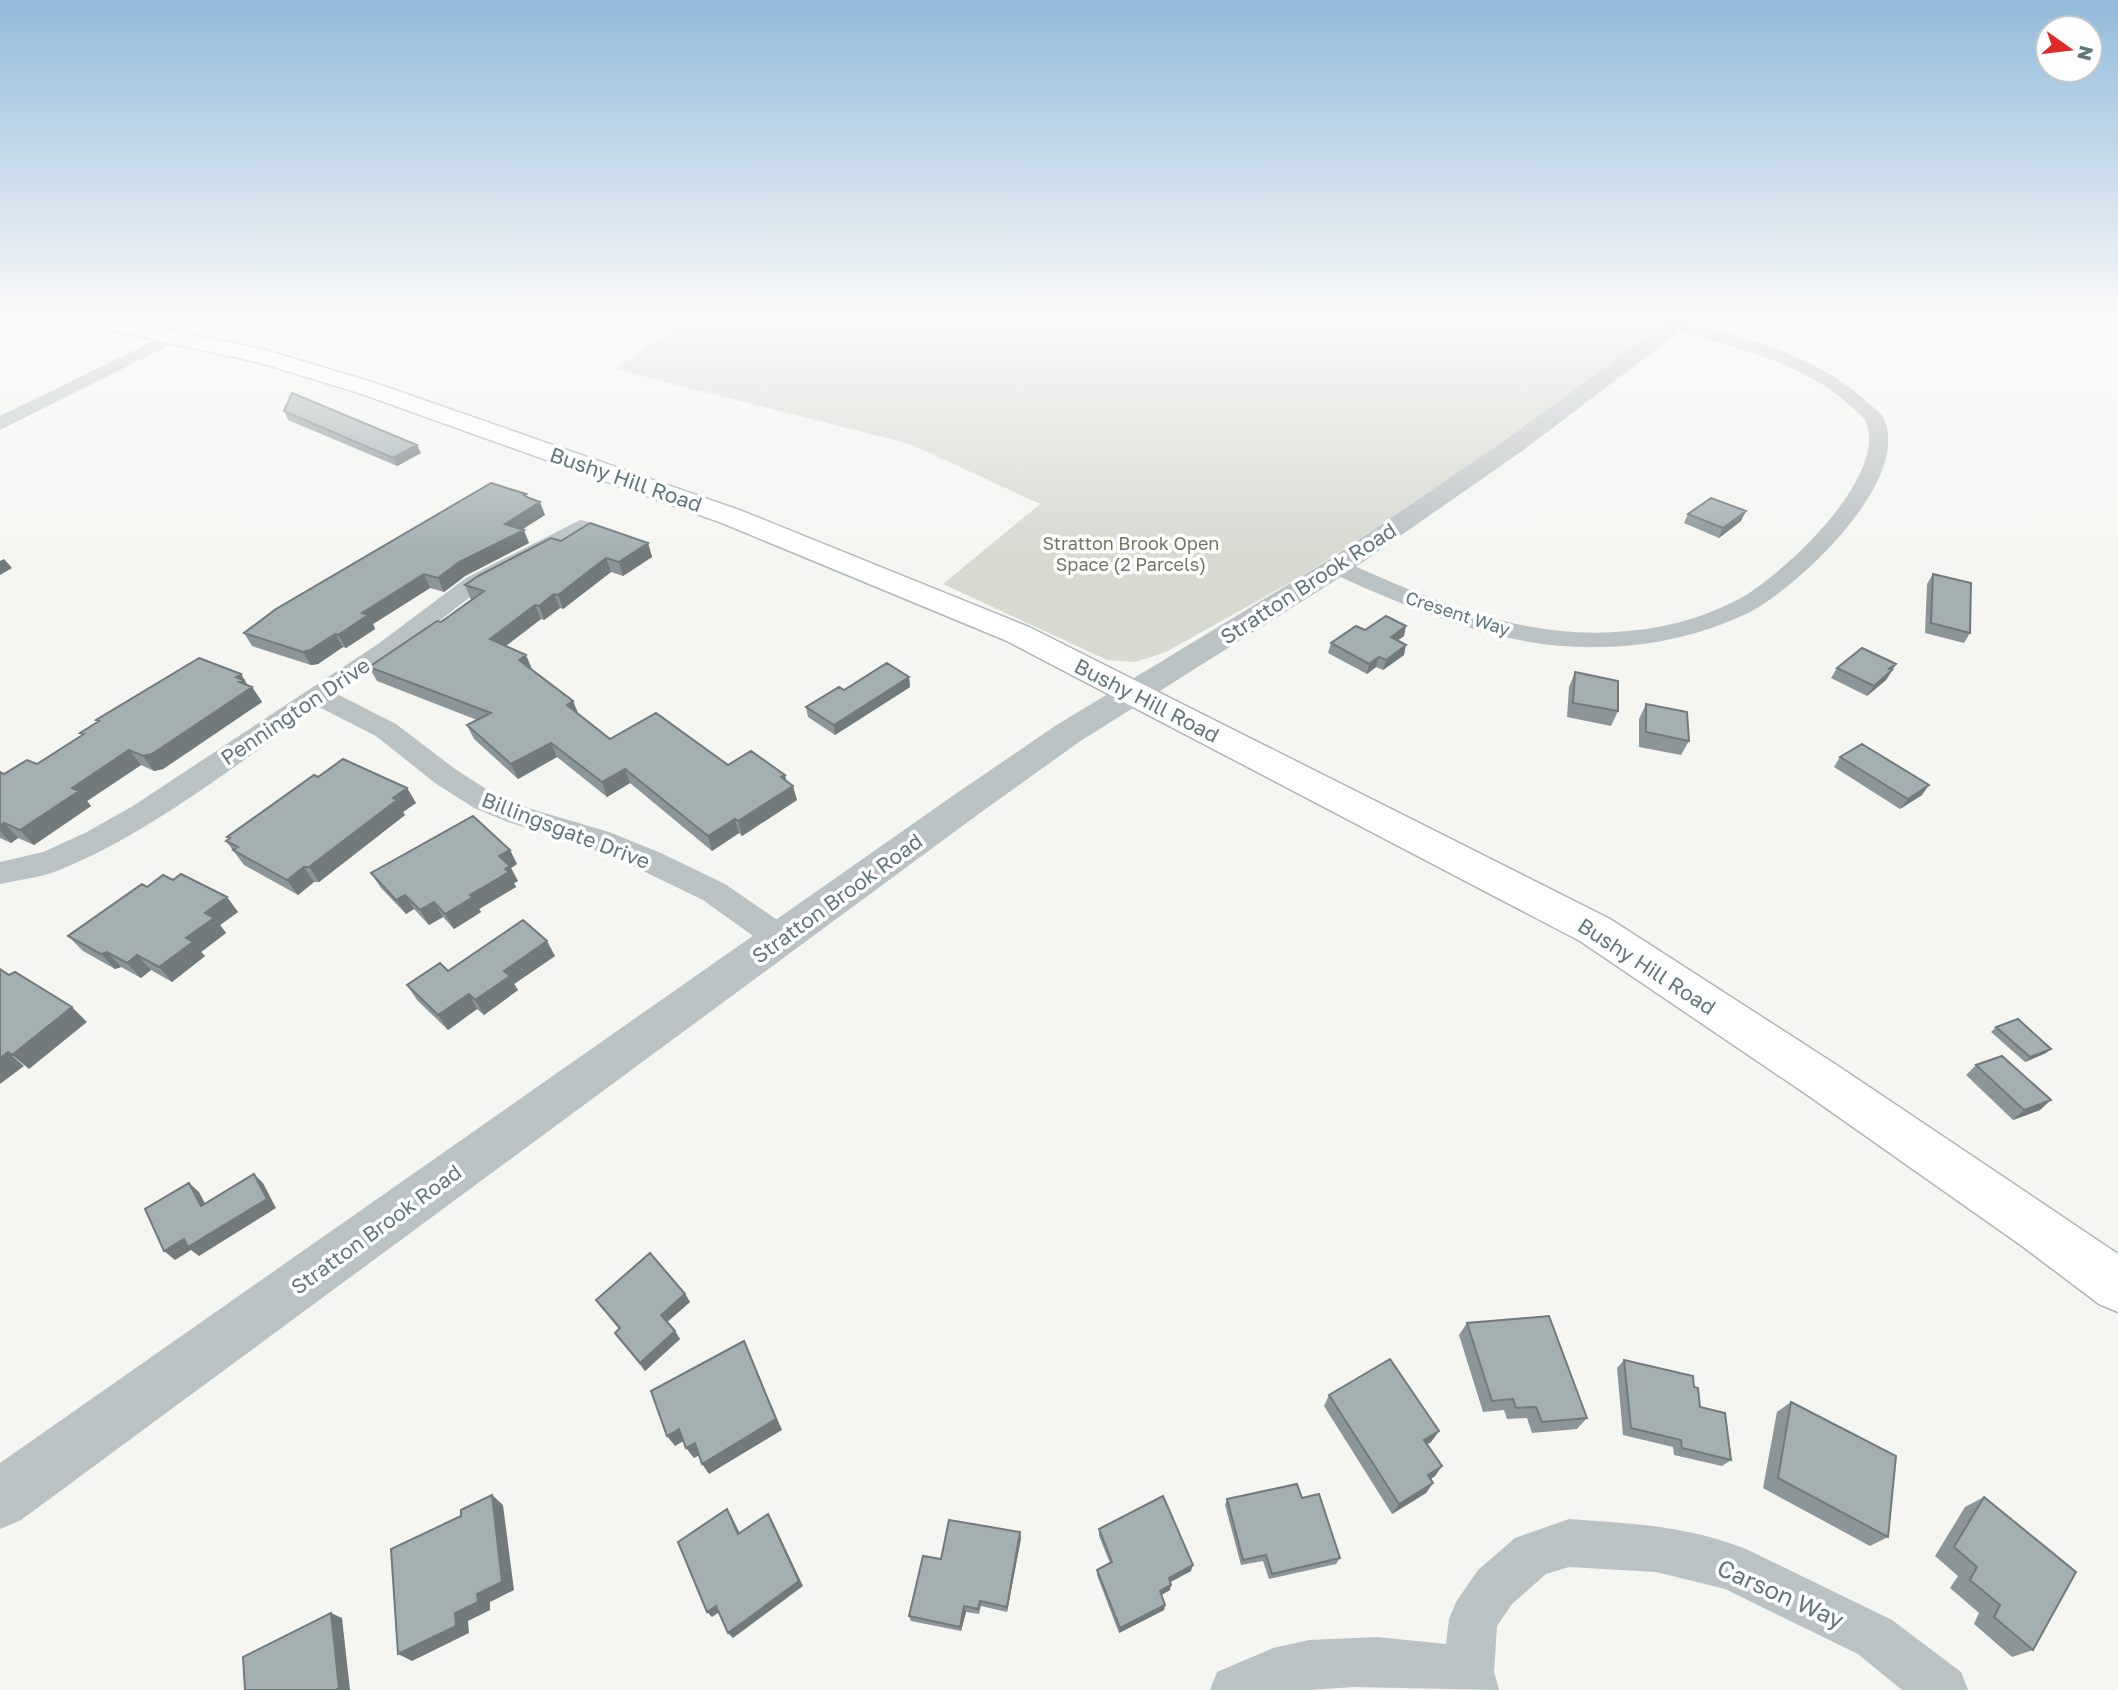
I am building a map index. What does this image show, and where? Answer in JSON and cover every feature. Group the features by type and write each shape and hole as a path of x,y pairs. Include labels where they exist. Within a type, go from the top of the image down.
{"main road":[{"name":"Bushy Hill Road","path":"392,397 732,517 1018,634 1595,930 1845,1096 2118,1286"}],"street":[{"path":"0,424 54,397"},
{"name":"Stratton Brook Road","path":"0,1499 1067,734 1337,567 1579,397"},
{"name":"Cresent Way","path":"1337,567 1424,605 1475,623 1503,630 1562,638 1596,640 1670,632 1721,616 1758,598 1828,536 1875,468 1880,445 1874,420 1847,397"},
{"name":"Pennington Drive","path":"0,873 50,862 95,841 154,806 428,620 474,583 580,527"},
{"name":"Billingsgate Drive","path":"317,696 386,730 445,776 484,801 517,815 599,840 650,861 715,892 781,939"},
{"name":"Carson Way","path":"1236,1690 1283,1670 1343,1661 1410,1663 1471,1681 1473,1619 1494,1587 1532,1555 1569,1543 1656,1548 1729,1566 1796,1596 1875,1637 1943,1690"}],"green space":[{"name":"Stratton Brook Open Space (2 Parcels)","path":"724,397 1570,397 1309,572 1166,652 1135,662 1107,660 943,584 1040,504 910,444"}],"building":[{"path":"290,397 301,397 417,445 393,458 284,411"},
{"path":"491,483 526,494 524,495 540,502 505,524 524,530 459,562 438,578 424,574 362,613 368,615 338,635 335,634 310,650 303,652 244,633 276,609"},
{"path":"1711,498 1746,511 1723,528 1688,514"},
{"path":"590,523 648,543 619,562 606,558 558,595 554,594 539,606 535,605 490,639 526,655 519,660 573,701 567,705 610,739 656,713 728,765 751,751 785,775 781,777 793,786 738,821 735,819 708,836 625,769 602,782 551,743 511,764 467,725 491,713 369,667 437,621 441,622 484,591 465,585 478,576 551,538 561,541"},
{"path":"1933,574 1971,583 1970,633 1931,623"},
{"path":"1386,616 1406,626 1391,637 1406,645 1386,660 1379,657 1369,664 1331,643 1356,626 1365,630"},
{"path":"1862,648 1896,664 1874,686 1837,668"},
{"path":"199,658 241,674 236,677 243,680 239,682 252,687 152,754 143,756 129,750 72,788 79,791 20,830 4,823 0,826 0,772 4,774 27,760 37,764 84,734 80,733 99,721 96,720"},
{"path":"887,663 909,677 834,725 806,707 839,687 844,690"},
{"path":"1575,672 1618,681 1618,711 1573,703"},
{"path":"1646,704 1687,712 1689,741 1646,732"},
{"path":"1862,744 1929,785 1908,799 1840,757"},
{"path":"343,759 407,788 393,798 397,800 309,867 304,867 287,880 233,850 238,847 226,841 230,838 227,837 314,775 318,777"},
{"path":"473,816 510,850 499,856 510,866 505,869 509,872 470,895 473,897 445,914 434,902 420,910 405,895 396,900 371,873"},
{"path":"181,874 227,897 205,913 214,918 186,938 193,942 159,967 137,955 127,963 107,952 101,954 68,936 142,884 147,887 163,875 173,880"},
{"path":"523,920 547,941 504,971 510,976 475,1000 469,994 438,1015 407,985 440,963 448,971"},
{"path":"0,969 9,975 15,972 72,1007 12,1055 8,1052 0,1058"},
{"path":"2018,1019 2051,1049 2030,1057 1996,1027"},
{"path":"2002,1056 2051,1100 2024,1110 1976,1065"},
{"path":"254,1174 267,1199 188,1247 184,1239 164,1251 145,1209 189,1183 201,1206"},
{"path":"650,1253 685,1294 661,1315 675,1331 640,1363 615,1333 620,1328 596,1300"},
{"path":"1549,1316 1587,1418 1542,1422 1536,1407 1516,1408 1513,1399 1492,1401 1467,1323"},
{"path":"744,1341 776,1419 702,1464 695,1443 686,1448 679,1429 667,1436 651,1391"},
{"path":"1390,1359 1439,1431 1424,1440 1442,1466 1428,1475 1433,1483 1399,1504 1329,1395"},
{"path":"1624,1360 1693,1376 1694,1387 1698,1388 1700,1407 1725,1413 1731,1460 1682,1448 1681,1440 1631,1428"},
{"path":"1791,1402 1896,1456 1888,1537 1778,1478"},
{"path":"1297,1484 1302,1498 1319,1494 1340,1558 1272,1574 1266,1555 1243,1560 1227,1499"},
{"path":"492,1495 502,1582 477,1594 478,1602 455,1613 456,1626 398,1654 391,1549 461,1516 461,1510"},
{"path":"1163,1496 1193,1565 1169,1578 1171,1585 1160,1591 1165,1605 1120,1628 1097,1570 1112,1562 1099,1529"},
{"path":"1984,1497 2076,1572 2033,1650 1994,1617 2000,1605 1970,1580 1977,1567 1954,1547"},
{"path":"727,1509 738,1534 768,1514 799,1581 728,1633 716,1606 707,1612 678,1542"},
{"path":"949,1520 1020,1532 1007,1607 980,1601 978,1609 964,1606 960,1627 909,1616 923,1556 941,1559"},
{"path":"331,1613 339,1688 245,1690 243,1657"}]}
